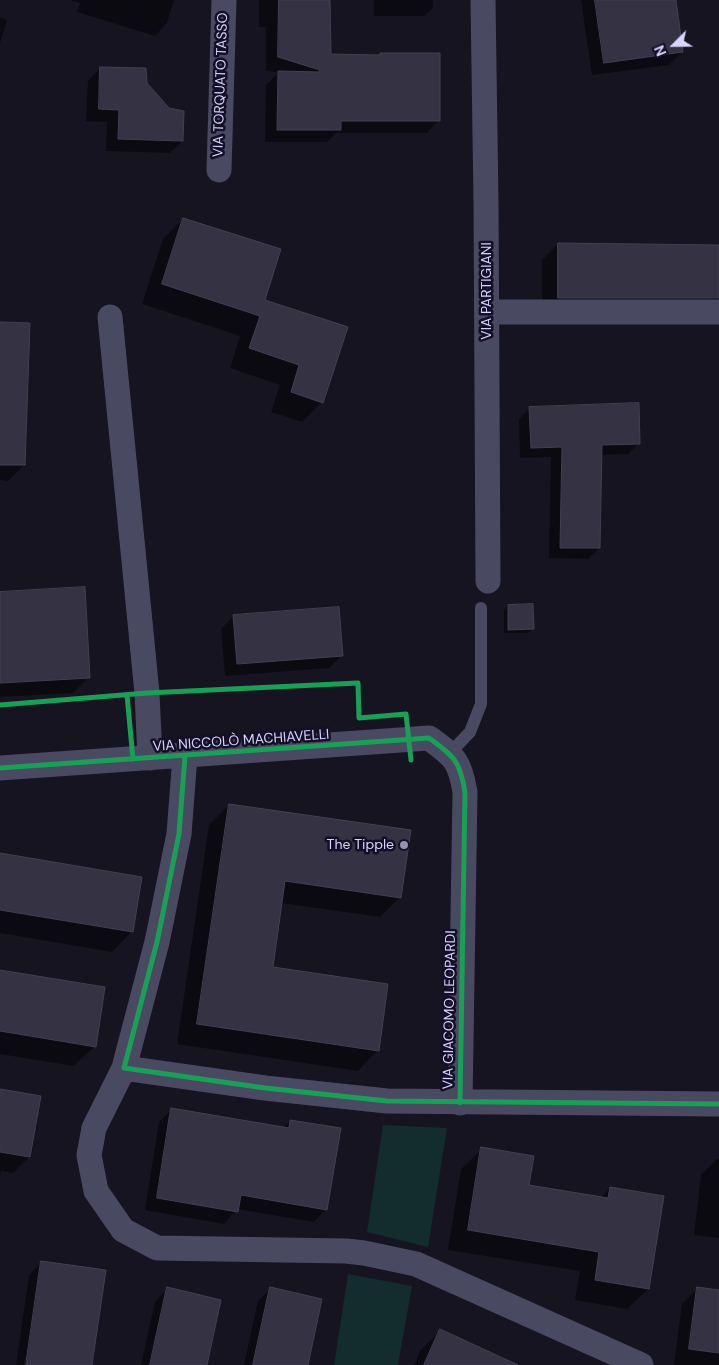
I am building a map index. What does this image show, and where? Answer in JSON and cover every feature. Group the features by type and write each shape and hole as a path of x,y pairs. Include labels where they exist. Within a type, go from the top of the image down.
{"street":[{"name":"VIA TORQUATO TASSO","path":"219,170 224,0"},
{"name":"VIA PARTIGIANI","path":"483,0 488,581"},
{"path":"487,312 719,312"},
{"path":"110,317 147,693 150,758"},
{"name":"VIA NICCOLÒ MACHIAVELLI","path":"0,768 429,738 450,753"},
{"name":"VIA GIACOMO LEOPARDI","path":"450,753 461,771 465,792 460,1103 719,1104"},
{"path":"185,756 179,834 157,942 124,1068 94,1128 90,1156 96,1191 122,1230 157,1248 364,1253 416,1264 641,1365"},
{"path":"124,1068 274,1089 387,1101 460,1103"}],"lane":[{"path":"450,753 470,732 481,704 480,608"}],"green space":[{"path":"383,1125 447,1128 428,1247 367,1232"},
{"path":"348,1274 412,1286 398,1365 334,1365"}],"building":[{"path":"279,0 330,0 331,54 440,53 440,121 341,121 341,130 277,130 278,71 319,72 320,70 278,57"},
{"path":"595,0 676,0 683,52 604,63"},
{"path":"100,67 146,68 147,83 169,108 184,111 183,141 118,139 119,110 99,109"},
{"path":"183,218 281,249 265,300 348,327 323,403 291,392 299,365 249,348 260,316 162,284"},
{"path":"558,243 719,245 719,298 558,298"},
{"path":"0,322 30,323 25,465 0,465"},
{"path":"639,403 640,444 602,445 600,548 560,548 562,447 531,448 529,407"},
{"path":"85,587 90,678 0,683 0,592"},
{"path":"533,604 534,629 508,630 508,605"},
{"path":"339,607 343,656 237,664 233,615"},
{"path":"229,804 411,830 401,898 285,881 273,967 388,984 379,1051 197,1024"},
{"path":"0,853 142,877 133,932 0,910"},
{"path":"0,970 105,987 96,1047 0,1031"},
{"path":"0,1089 41,1096 30,1157 0,1152"},
{"path":"171,1108 289,1128 290,1120 341,1128 327,1210 241,1195 238,1212 157,1198"},
{"path":"481,1147 534,1156 529,1185 608,1198 610,1187 664,1196 649,1289 595,1280 599,1252 468,1230"},
{"path":"41,1261 106,1270 92,1365 26,1365"},
{"path":"167,1287 221,1300 207,1365 150,1365"},
{"path":"270,1287 322,1299 308,1365 253,1365"},
{"path":"697,1287 719,1290 719,1353 689,1349"},
{"path":"440,1329 518,1365 424,1365"}],"cycle path":[{"path":"0,705 147,693 358,683 359,718 406,714 411,760"},
{"path":"127,695 133,759"},
{"path":"0,768 429,738 454,760 461,773 465,792 460,1103"},
{"path":"185,756 179,834 157,942 124,1068 265,1088 387,1101 719,1104"}],"place":[{"name":"The Tipple","path":"404,845"}]}
